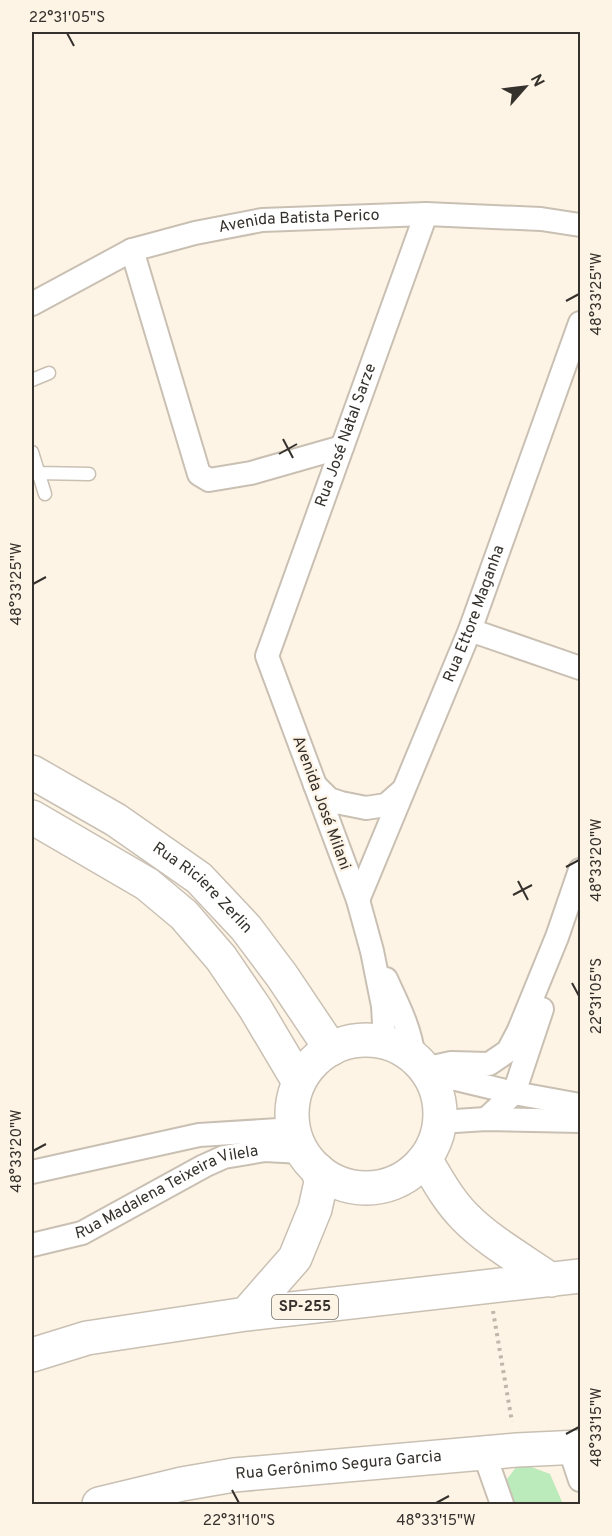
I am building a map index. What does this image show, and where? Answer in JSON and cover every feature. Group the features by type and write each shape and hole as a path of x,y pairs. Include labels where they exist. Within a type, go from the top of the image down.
{"main road":[{"name":"Rua Riciere Zerlin","path":"32,772 116,820 199,878 252,936 331,1049"},
{"name":"Rua Riciere Zerlin","path":"32,817 147,884 184,915 221,958 255,1008 299,1082"},
{"path":"246,1314 296,1258 315,1209 321,1182 304,1151 292,1105 299,1082 312,1063 331,1049 356,1041 381,1042 399,1048 421,1066 435,1087 440,1122 435,1142 425,1160 408,1176 386,1186 370,1188 338,1183 304,1151"},
{"path":"425,1160 447,1196 465,1218 485,1234 566,1278"},
{"name":"SP-255","path":"32,1355 87,1338 246,1314 566,1278"},
{"name":"Rua Gerônimo Segura Garcia","path":"99,1504 182,1484 234,1475 575,1447"}],"street":[{"name":"Avenida Batista Perico","path":"32,304 132,250 195,233 262,220 426,214 541,219 580,225"},
{"name":"Rua José Natal Sarze","path":"267,656 426,214"},
{"path":"132,250 199,474 209,480 251,473 342,447"},
{"name":"Rua Ettore Maganha","path":"357,900 470,630 580,323"},
{"path":"470,630 580,668"},
{"name":"Avenida José Milani","path":"267,656 357,900 372,951 383,1006 384,1023 381,1042"},
{"path":"314,784 329,799 366,808 386,804 404,790"},
{"path":"421,1066 451,1063 489,1064 508,1051 519,1030 557,937 580,870"},
{"path":"486,1119 514,1094 540,1018 557,937"},
{"name":"Avenida José Milani","path":"372,951 403,1015 421,1066"},
{"path":"421,1066 514,1094 580,1105"},
{"path":"440,1122 486,1119 580,1121"},
{"name":"Rua Madalena Teixeira Vilela","path":"32,1172 199,1135 304,1151"},
{"name":"Rua Madalena Teixeira Vilela","path":"32,1245 82,1233 224,1157 265,1150 304,1151"},
{"path":"575,1447 580,1480"},
{"path":"484,1453 502,1504"}],"lane":[{"path":"32,380 49,373"},
{"path":"32,452 35,474 45,494"},
{"path":"35,474 89,474"}],"path":[{"path":"489,1287 517,1450"}],"green space":[{"path":"526,1465 550,1474 563,1504 512,1504 507,1479 517,1466"}]}
